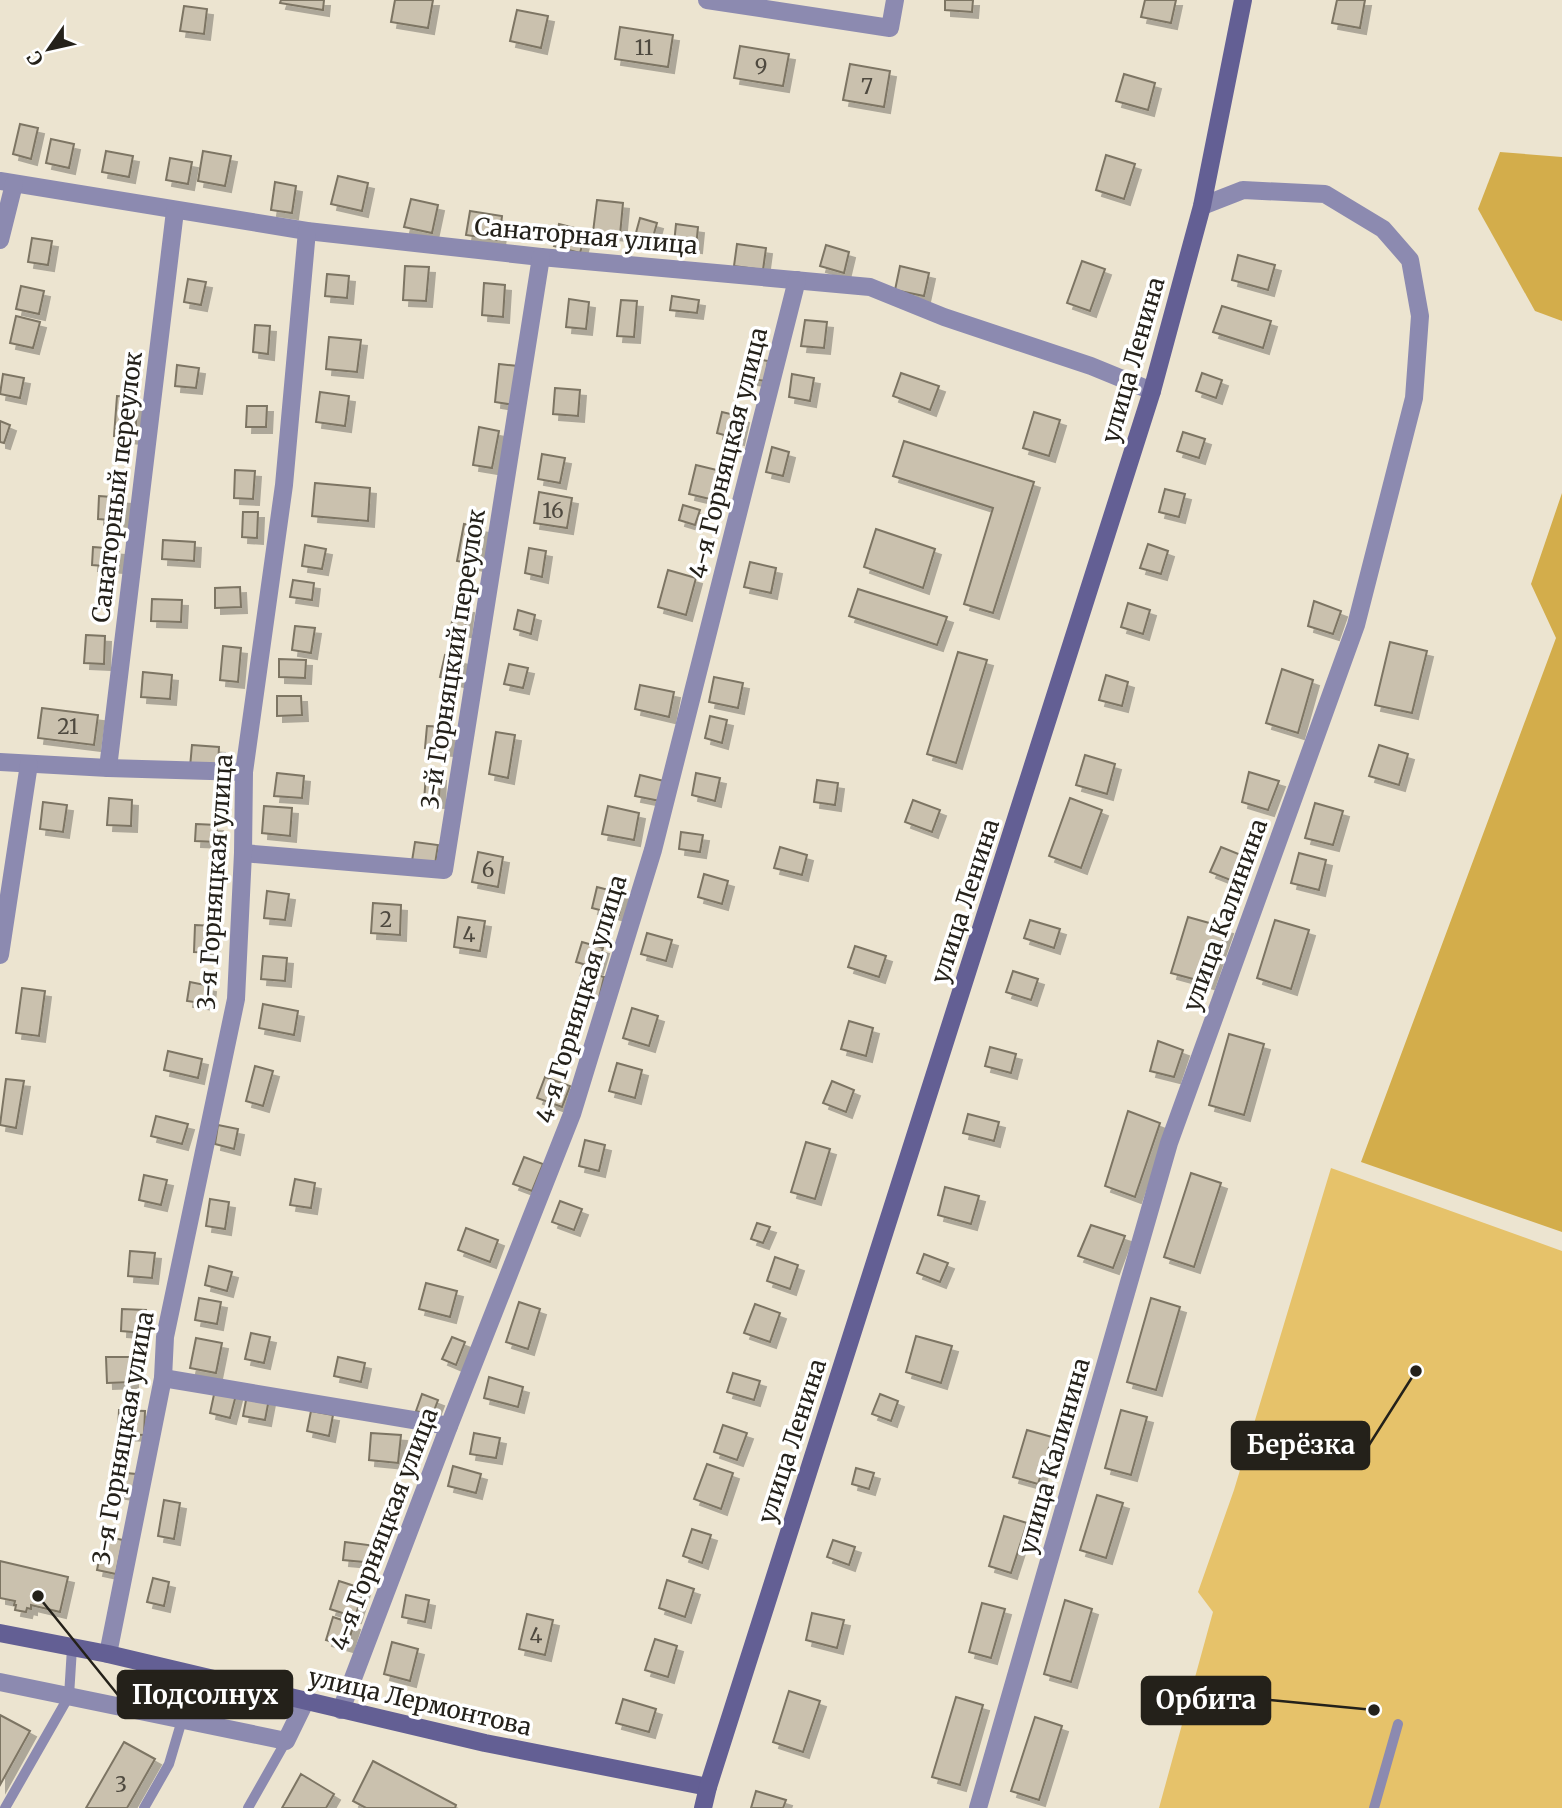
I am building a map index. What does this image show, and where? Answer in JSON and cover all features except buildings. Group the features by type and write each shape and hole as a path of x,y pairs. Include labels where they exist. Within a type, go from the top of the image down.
{"main road":[{"name":"улица Ленина","path":"703,1808 1152,391 1202,206 1243,0"},
{"name":"улица Лермонтова","path":"0,1633 108,1654 485,1743 708,1787"}],"street":[{"path":"707,0 890,28 895,0"},
{"path":"0,240 7,183"},
{"name":"Санаторная улица","path":"7,183 307,231 541,257 870,287 944,317 1091,366 1152,391"},
{"name":"улица Калинина","path":"978,1808 1169,1143 1356,625 1415,398 1420,316 1410,260 1383,229 1325,194 1243,190 1202,206"},
{"name":"Санаторный переулок","path":"108,768 175,211"},
{"name":"3-я Горняцкая улица","path":"108,1654 163,1378 165,1337 236,999 244,772 284,485 307,231"},
{"name":"3-й Горняцкий переулок","path":"243,853 444,870 541,257"},
{"name":"4-я Горняцкая улица","path":"341,1710 572,1114 653,850 797,280"},
{"path":"0,762 244,772"},
{"path":"0,955 29,764"},
{"path":"163,1378 449,1426"},
{"path":"0,1682 286,1741 305,1702"}],"lane":[{"path":"5,1808 69,1696 72,1648"},
{"path":"144,1808 169,1764 182,1720"},
{"path":"1374,1808 1398,1724"},
{"path":"248,1808 286,1741"}],"shaded area":[{"path":"1500,152 1562,157 1562,321 1535,311 1478,209"},
{"path":"1562,493 1562,1232 1361,1162 1556,638 1531,584"},
{"path":"1331,1168 1562,1251 1562,1808 1159,1808 1213,1612 1198,1592 1234,1490"}],"place":[{"name":"Берёзка","path":"1416,1371"},
{"name":"Подсолнух","path":"38,1596"},
{"name":"Орбита","path":"1374,1710"}]}
